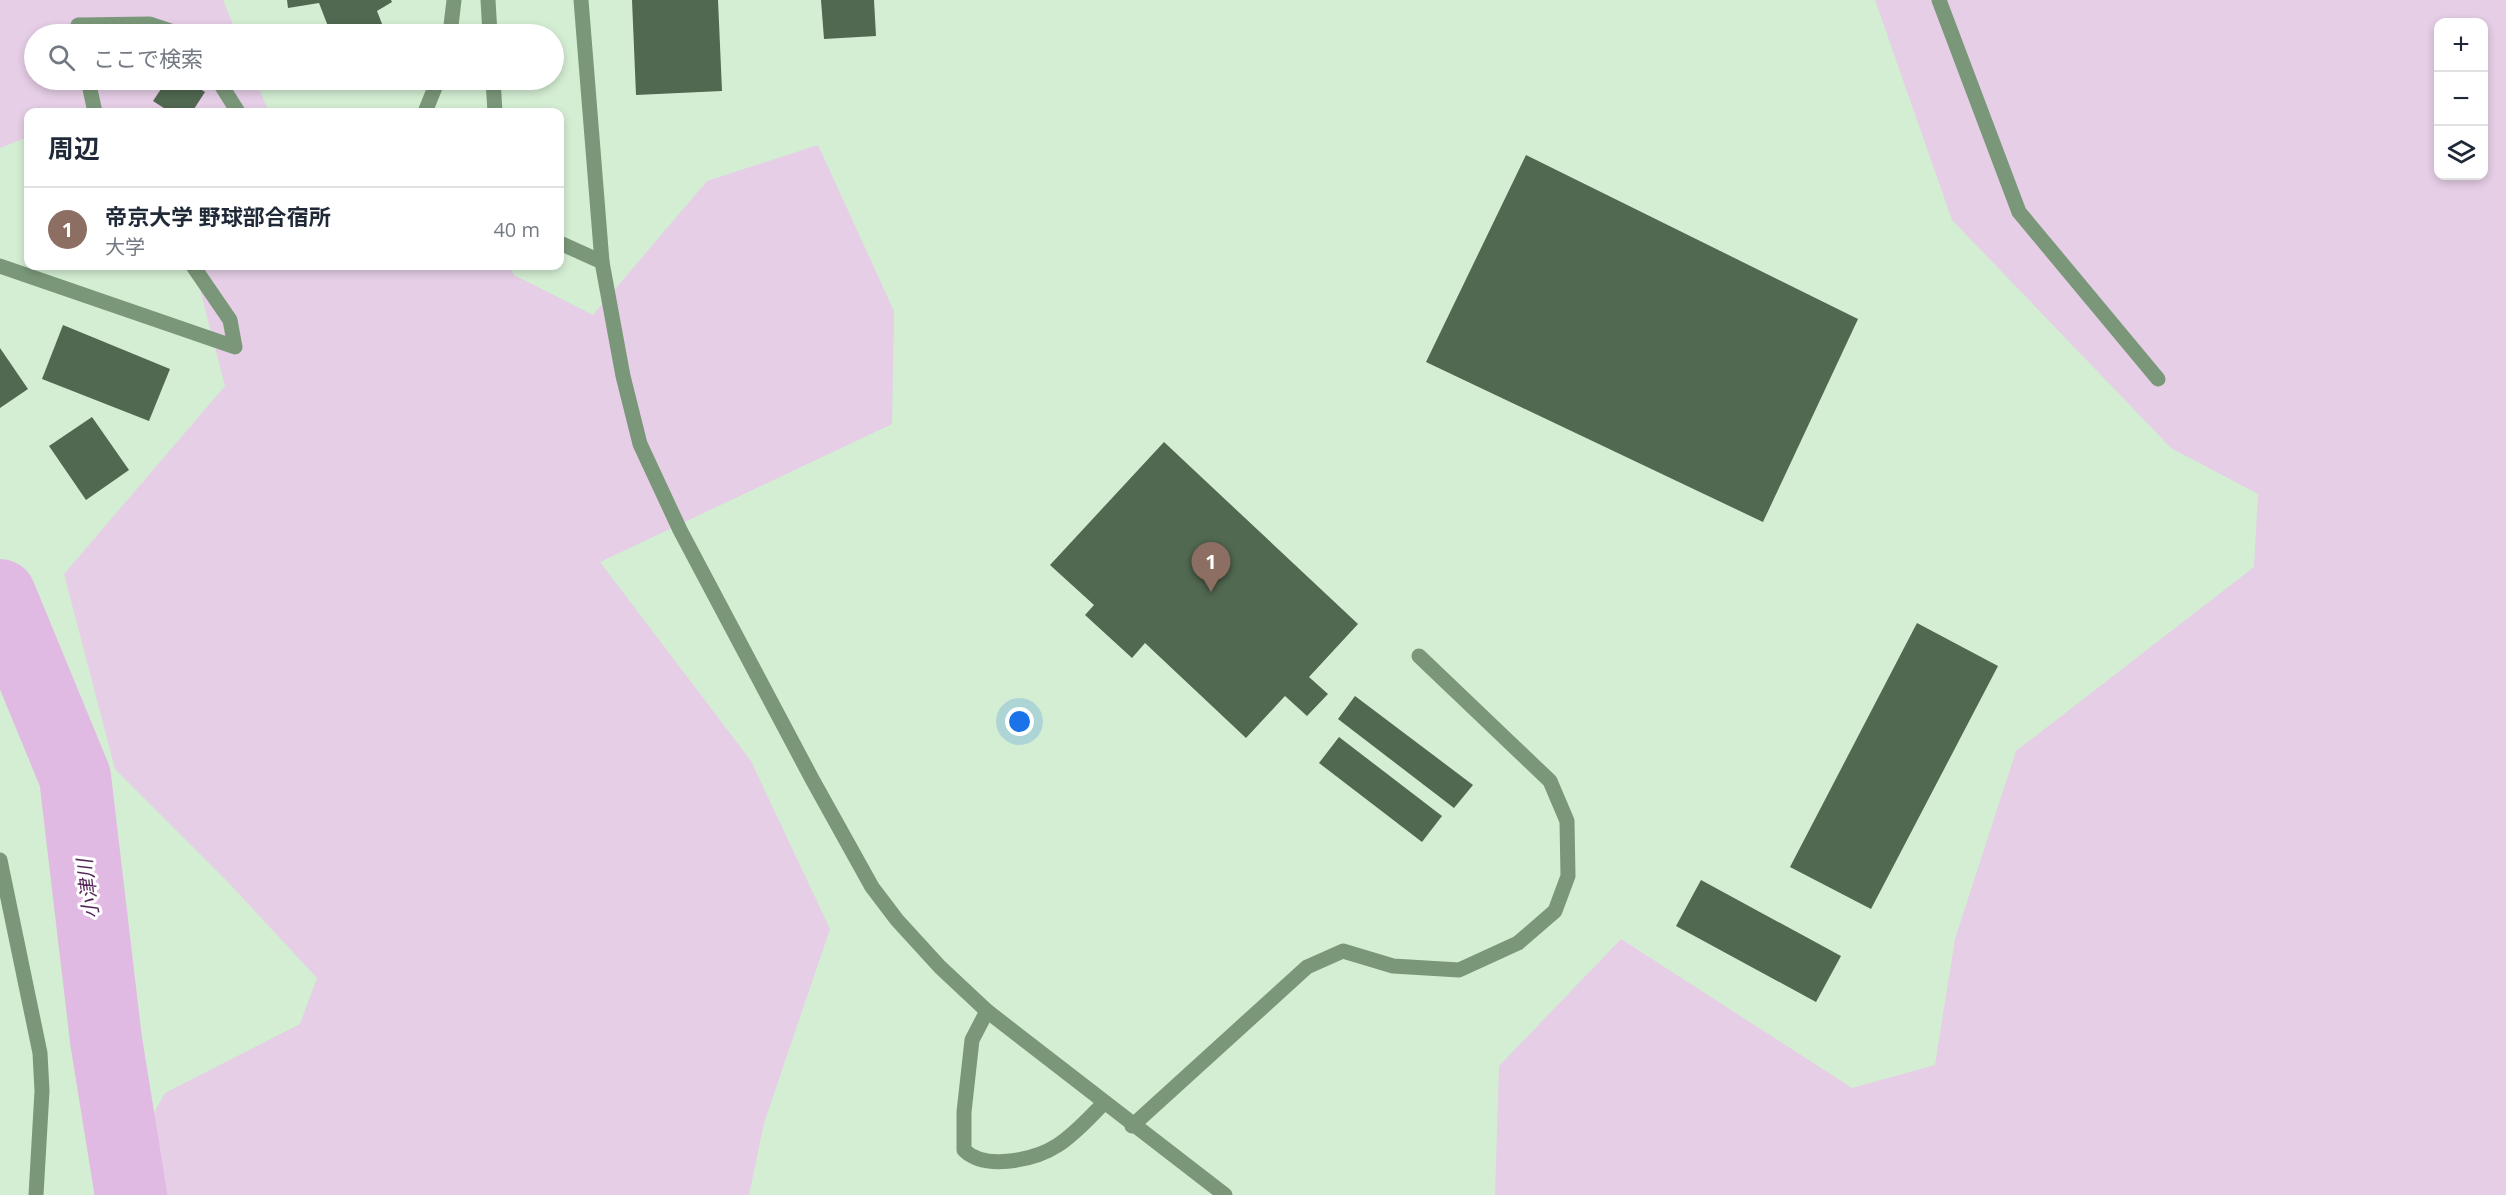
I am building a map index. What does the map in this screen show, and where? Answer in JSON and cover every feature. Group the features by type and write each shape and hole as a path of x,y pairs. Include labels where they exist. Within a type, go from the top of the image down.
{"street":[{"path":"451,24 454,0"},
{"path":"488,0 489,24"},
{"path":"581,0 602,262 623,376 640,444 680,530 872,887 897,920 940,967 987,1011 1103,1104 1225,1195"},
{"path":"1939,0 2019,212 2158,379"},
{"path":"90,90 94,108"},
{"path":"224,90 236,108"},
{"path":"426,108 434,90"},
{"path":"494,90 495,108"},
{"path":"564,245 602,262"},
{"path":"0,266 235,347 230,320 196,270"},
{"path":"1132,1126 1307,966 1343,951 1393,966 1459,970 1518,943 1555,911 1568,876 1567,821 1550,780 1419,656"},
{"path":"0,860 40,1053 42,1091 36,1195"},
{"path":"987,1011 972,1040 965,1100 964,1150 972,1158 994,1161 1020,1159 1056,1146 1103,1104"}],"shaded area":[{"path":"0,0 223,0 233,24 24,24 24,90 259,90 267,108 24,108 24,139 0,148"},
{"path":"1875,0 2506,0 2506,1195 1495,1195 1499,1066 1621,939 1852,1088 1935,1065 1955,939 2016,751 2254,567 2258,494 2171,448 1952,220"},
{"path":"818,145 894,311 892,424 600,562 751,761 830,929 764,1123 749,1195 163,1195 158,1190 146,1127 165,1093 300,1024 317,978 225,879 115,769 64,574 225,386 195,270 512,270 514,275 593,315 707,181"}],"building":[{"path":"287,0 391,0 392,2 377,11 382,24 327,24 319,3 288,8"},
{"path":"632,0 718,0 722,91 636,95"},
{"path":"821,0 874,0 876,36 824,39"},
{"path":"160,90 202,90 205,92 195,108 164,108 153,101"},
{"path":"1526,155 1858,319 1763,522 1426,362"},
{"path":"63,325 170,369 149,421 42,379"},
{"path":"0,348 28,389 0,408"},
{"path":"92,417 129,470 86,500 49,446"},
{"path":"1164,442 1358,624 1309,677 1328,694 1307,716 1285,696 1246,738 1145,643 1132,658 1085,615 1094,605 1050,565"},
{"path":"1917,623 1998,666 1871,909 1790,867"},
{"path":"1355,696 1473,785 1454,808 1338,719"},
{"path":"1339,737 1442,816 1422,842 1319,763"},
{"path":"1701,880 1841,956 1816,1002 1676,926"}],"waterway":[{"name":"小津川","path":"0,595 75,777 106,1040 131,1195"}],"place":[{"name":"帝京大学 野球部合宿所","path":"1211,592"}]}
